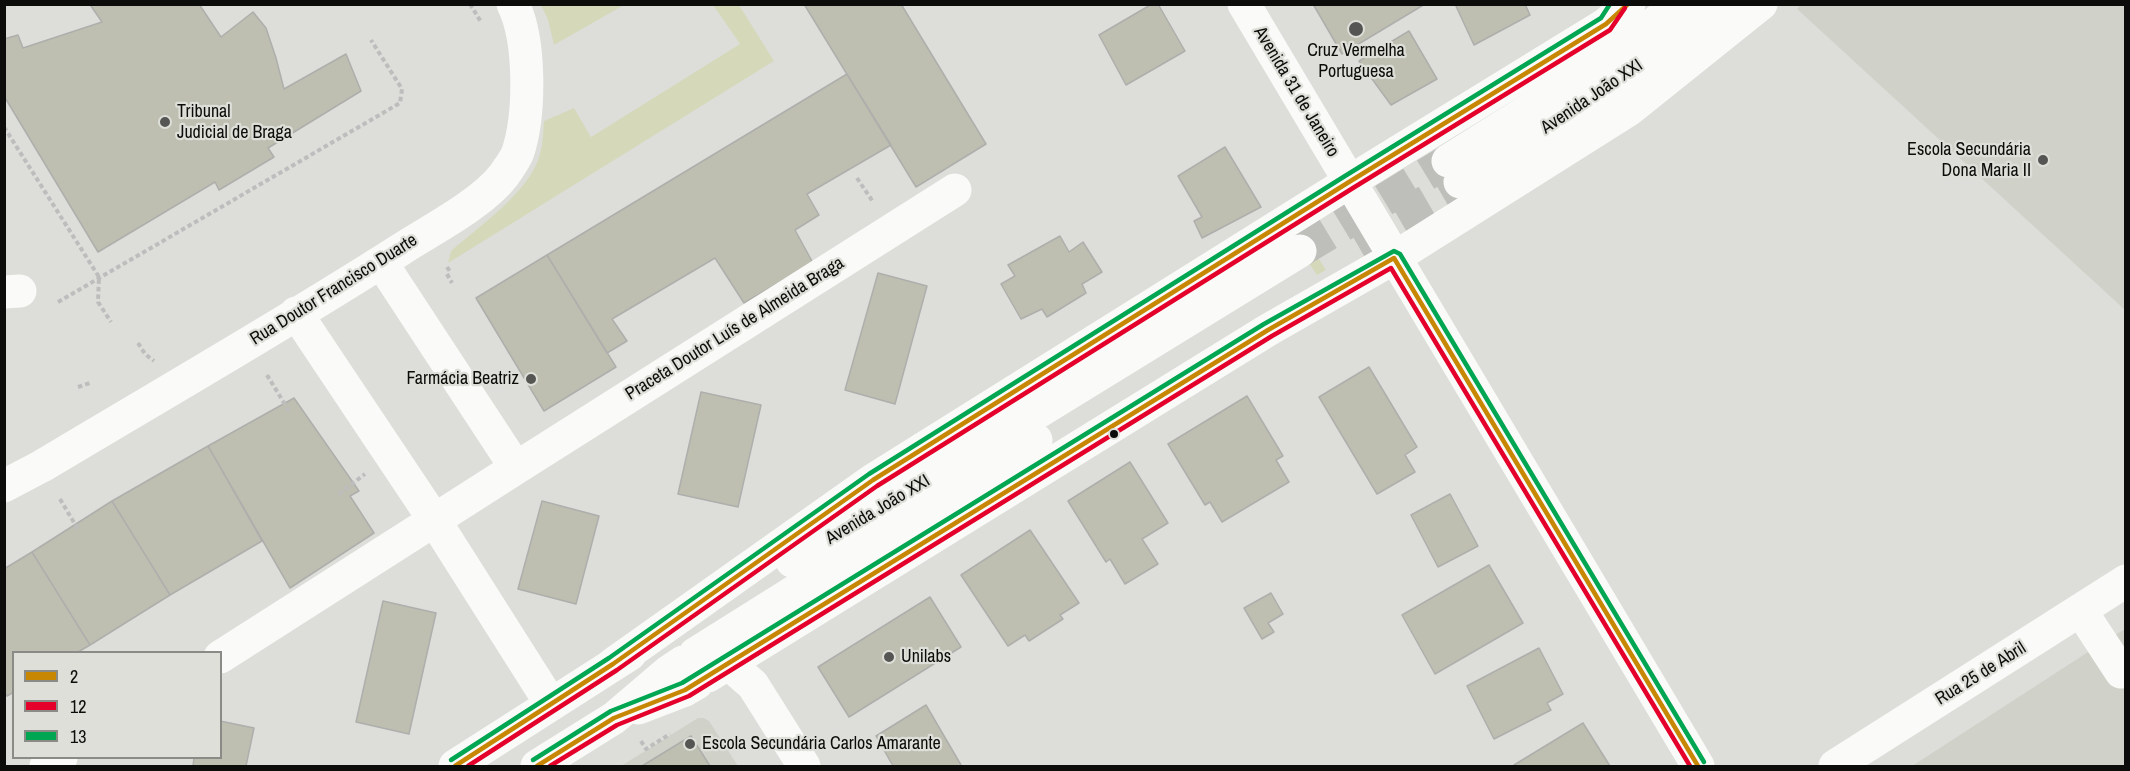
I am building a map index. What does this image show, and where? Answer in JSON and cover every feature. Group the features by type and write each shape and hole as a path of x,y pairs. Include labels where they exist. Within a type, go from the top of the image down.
{"main road":[{"name":"Rua Doutor Francisco Duarte","path":"4,486 42,466 381,262 476,201 503,177 517,153 524,117 527,78 522,29 513,4"},
{"name":"Avenida 31 de Janeiro","path":"1244,4 1698,766"},
{"name":"Avenida João XXI","path":"1678,4 1609,60 1454,172 1616,85 1718,4"},
{"path":"537,766 614,718 685,690 702,668 1268,330 1394,258 1630,109 1761,4"},
{"path":"613,664 873,480 1618,11"},
{"name":"Praceta Doutor Luís de Almeida Braga","path":"222,656 955,190"},
{"name":"Avenida João XXI","path":"455,766 613,664 1305,260 702,668"},
{"path":"381,262 516,468"},
{"path":"296,313 435,521 551,704"},
{"name":"Rua 25 de Abril","path":"1835,766 2126,581"},
{"path":"2081,611 2121,672"},
{"path":"702,668 753,685 804,766"}],"path":[{"path":"58,302 400,104 402,89 371,40"},
{"path":"4,127 99,277 98,302 111,322"},
{"path":"447,267 452,283"},
{"path":"267,375 290,411"},
{"path":"78,387 90,383"},
{"path":"339,494 366,473"},
{"path":"60,499 79,531"}],"shaded area":[{"name":"Escola Secundária Dona Maria II","path":"1801,4 2125,5 2125,310 1797,9"},
{"path":"2125,629 2125,766 1912,766 2102,643"},
{"name":"Escola Secundária Carlos Amarante","path":"698,718 709,721 738,766 621,766"}],"green space":[{"path":"541,5 624,5 554,45 548,20"},
{"path":"713,5 739,5 774,61 448,263 451,251 502,207 526,182 540,154 544,121 574,108 591,137 740,44"},
{"path":"1441,153 1467,196 1453,205 1428,161"},
{"path":"1300,229 1326,270 1317,275 1290,235"}],"building":[{"name":"Tribunal Judicial de Braga","path":"93,4 199,4 221,37 253,12 266,28 284,89 346,54 361,91 268,148 274,157 219,190 215,182 98,252 4,96 4,39 18,35 23,48 102,22 91,6"},
{"path":"804,4 901,4 986,144 916,187"},
{"path":"1152,4 1158,4 1185,51 1126,85 1099,35"},
{"name":"Cruz Vermelha Portuguesa","path":"1313,4 1425,4 1342,54"},
{"path":"1455,4 1525,4 1530,15 1474,45"},
{"path":"1409,31 1437,79 1391,105 1359,61"},
{"path":"847,74 891,145 807,194 819,215 795,230 813,263 744,303 715,258 612,319 627,341 607,353 547,255"},
{"path":"1225,147 1261,207 1202,238 1194,221 1202,217 1178,176"},
{"path":"1060,236 1069,252 1083,242 1102,272 1082,284 1086,293 1047,317 1042,309 1021,319 1001,284 1015,276 1008,265"},
{"path":"547,255 616,367 544,411 476,298"},
{"path":"878,273 927,286 895,404 845,390"},
{"path":"1369,367 1417,447 1405,455 1415,472 1377,494 1319,397"},
{"path":"701,392 761,405 738,507 678,494"},
{"path":"1247,396 1283,456 1276,460 1289,482 1222,522 1210,502 1205,505 1168,444"},
{"path":"294,398 359,491 350,496 374,533 290,588 208,446"},
{"path":"208,446 262,541 170,595 112,501"},
{"path":"1130,462 1168,523 1142,539 1158,564 1125,584 1110,559 1106,562 1068,501"},
{"path":"1450,494 1478,546 1438,567 1411,515"},
{"path":"112,501 170,595 90,645 32,552"},
{"path":"542,501 599,516 576,604 518,589"},
{"path":"1030,530 1079,603 1060,615 1063,619 1029,641 1025,635 1008,646 961,575"},
{"path":"32,552 90,645 80,651 12,651 12,693 7,696 4,692 4,569"},
{"path":"1489,565 1523,623 1435,674 1402,615"},
{"path":"1271,593 1283,614 1268,623 1274,632 1262,639 1244,608"},
{"name":"Unilabs","path":"930,597 961,647 849,717 818,667"},
{"path":"383,601 436,613 409,734 356,722"},
{"path":"1539,648 1563,694 1547,703 1551,710 1494,739 1467,686"},
{"path":"926,705 961,765 893,766 876,736"},
{"path":"222,721 254,728 246,766 193,766 194,759 222,759"},
{"path":"1583,723 1610,766 1514,765"},
{"path":"691,736 710,766 642,766"}],"tunnel":[{"path":"1300,251 1448,161"},
{"path":"1356,242 1460,182"}],"transit line":[{"name":"13","path":"451,760 609,658 869,474 1601,18 1610,4"},
{"name":"2","path":"455,766 613,664 873,480 1606,24 1628,4"},
{"name":"12","path":"468,766 617,670 877,486 1610,30 1625,8"},
{"name":"13","path":"533,760 611,711 682,683 1264,324 1394,251 1400,254 1704,762"},
{"name":"2","path":"537,766 614,718 685,690 1268,330 1394,258 1698,766"},
{"name":"12","path":"550,766 617,725 689,696 1272,336 1391,268 1690,766"}],"place":[{"name":"Cruz Vermelha Portuguesa","path":"1356,29"},
{"name":"Tribunal Judicial de Braga","path":"165,122"},
{"name":"Escola Secundária Dona Maria II","path":"2043,160"},
{"name":"Farmácia Beatriz","path":"531,379"},
{"name":"Unilabs","path":"889,657"},
{"name":"Escola Secundária Carlos Amarante","path":"690,744"}]}
